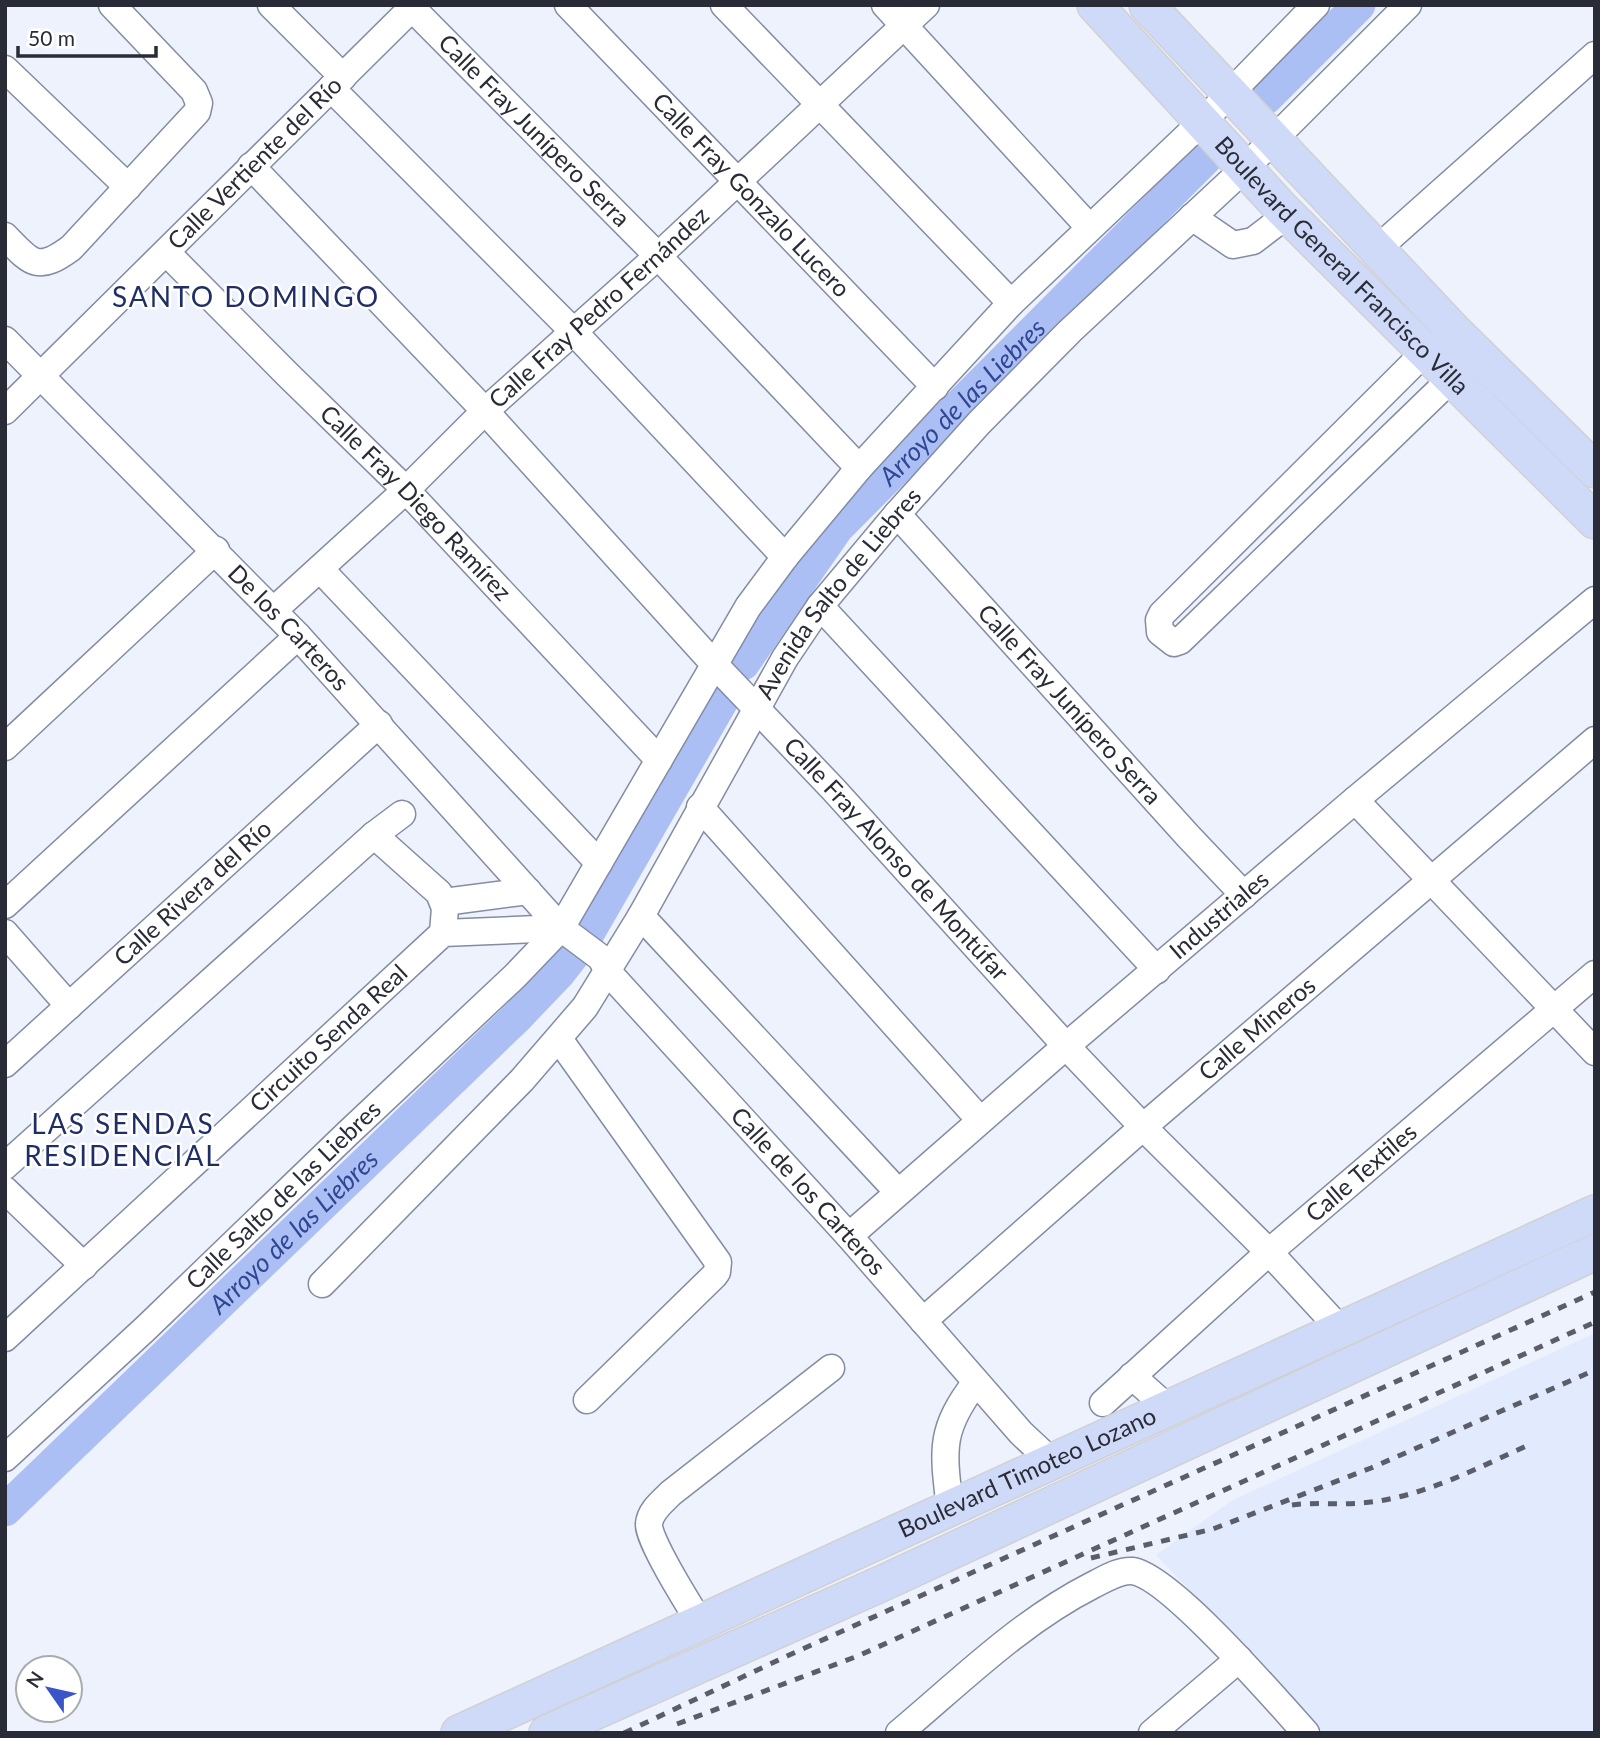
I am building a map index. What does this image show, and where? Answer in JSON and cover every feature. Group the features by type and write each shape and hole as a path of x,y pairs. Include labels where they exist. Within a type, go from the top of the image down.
{"main road":[{"name":"Boulevard General Francisco Villa","path":"1095,5 1287,215 1595,521"},
{"name":"Boulevard General Francisco Villa","path":"1147,5 1453,330 1595,470"},
{"name":"Boulevard Timoteo Lozano","path":"458,1733 1595,1213"},
{"name":"Boulevard Timoteo Lozano","path":"547,1733 885,1582 1595,1252"}],"street":[{"path":"5,236 29,259 47,263 71,248 194,117 199,103 194,91 112,5"},
{"name":"Calle Fray Gonzalo Lucero","path":"568,5 935,387"},
{"path":"724,5 1011,303"},
{"path":"885,5 1089,227"},
{"name":"Calle Fray Pedro Fernández","path":"274,610 321,570 485,411 658,256 926,5"},
{"name":"Avenida Salto de Liebres","path":"322,1284 513,1090 585,1007 604,965 641,916 755,705 820,606 897,514 979,423 1070,331 1192,217 1223,144 1234,98 1316,5"},
{"name":"Avenida Salto de Liebres","path":"566,933 599,863 659,760 720,669 748,607 785,557 859,468 1011,303 1089,227 1223,144 1270,135 1408,5"},
{"name":"Calle Vertiente del Río","path":"5,411 413,7"},
{"name":"Calle Fray Junípero Serra","path":"413,7 658,256 859,468"},
{"path":"286,10 337,83 785,557"},
{"path":"1376,250 1595,55"},
{"path":"5,69 128,187"},
{"name":"Calle Fray Alonso de Montúfar","path":"251,166 485,411 1066,1045 1143,1127 1269,1252 1340,1329"},
{"path":"1192,217 1233,245 1253,241 1287,215"},
{"name":"Calle Fray Diego Ramírez","path":"166,252 406,490 659,760"},
{"name":"De los Carteros","path":"5,340 274,610 566,933"},
{"path":"1424,353 1162,614 1159,620 1160,632 1174,643 1180,641 1451,379"},
{"name":"Calle Fray Junípero Serra","path":"897,514 1244,895"},
{"path":"5,747 216,550"},
{"path":"321,570 599,863"},
{"name":"Industriales","path":"849,1236 1066,1045 1595,600"},
{"path":"820,606 1157,970"},
{"path":"5,905 298,636"},
{"name":"Calle Rivera del Río","path":"5,1064 379,724"},
{"name":"Calle Mineros","path":"923,1321 1143,1127 1595,740"},
{"path":"1355,800 1595,1052"},
{"path":"700,807 980,1120"},
{"path":"5,1166 374,835 402,814"},
{"path":"374,835 434,888 444,902 446,914 443,933 566,933"},
{"path":"444,902 528,891"},
{"path":"641,916 898,1192"},
{"path":"5,933 69,1006"},
{"name":"Circuito Senda Real","path":"5,1338 443,933"},
{"name":"Calle de los Carteros","path":"566,933 604,965 849,1236 1021,1433 1052,1462"},
{"name":"Calle Salto de las Liebres","path":"5,1458 146,1328 515,976 566,933"},
{"name":"Calle Textiles","path":"1103,1403 1269,1252 1595,974"},
{"path":"559,1039 718,1262 714,1276 587,1400"},
{"path":"5,1190 84,1266"},
{"path":"699,1621 652,1538 649,1522 652,1513 671,1493 831,1368"},
{"path":"1132,1376 1169,1409"},
{"path":"950,1508 944,1455 947,1430 958,1405 976,1382"},
{"path":"899,1733 1057,1603 1115,1574 1131,1571 1145,1575 1170,1592 1239,1659 1306,1733"},
{"path":"1152,1733 1239,1659"}],"shaded area":[{"path":"1595,1333 1595,1733 1324,1733 1156,1555 1231,1501"}],"waterway":[{"name":"Arroyo de las Liebres","path":"1266,98 1359,5"},
{"name":"Arroyo de las Liebres","path":"743,664 837,528 1206,158"},
{"name":"Arroyo de las Liebres","path":"586,937 727,692"},
{"name":"Arroyo de las Liebres","path":"5,1510 517,1017 577,950"}],"railway":[{"path":"624,1733 787,1656 1595,1292"},
{"path":"677,1724 858,1656 1595,1322"},
{"path":"1091,1558 1213,1529 1371,1468 1595,1370"},
{"path":"1292,1505 1362,1503 1406,1495 1449,1481 1531,1444"}],"district":[{"name":"SANTO DOMINGO","path":"246,297"},
{"name":"LAS SENDAS RESIDENCIAL","path":"123,1140"}]}
